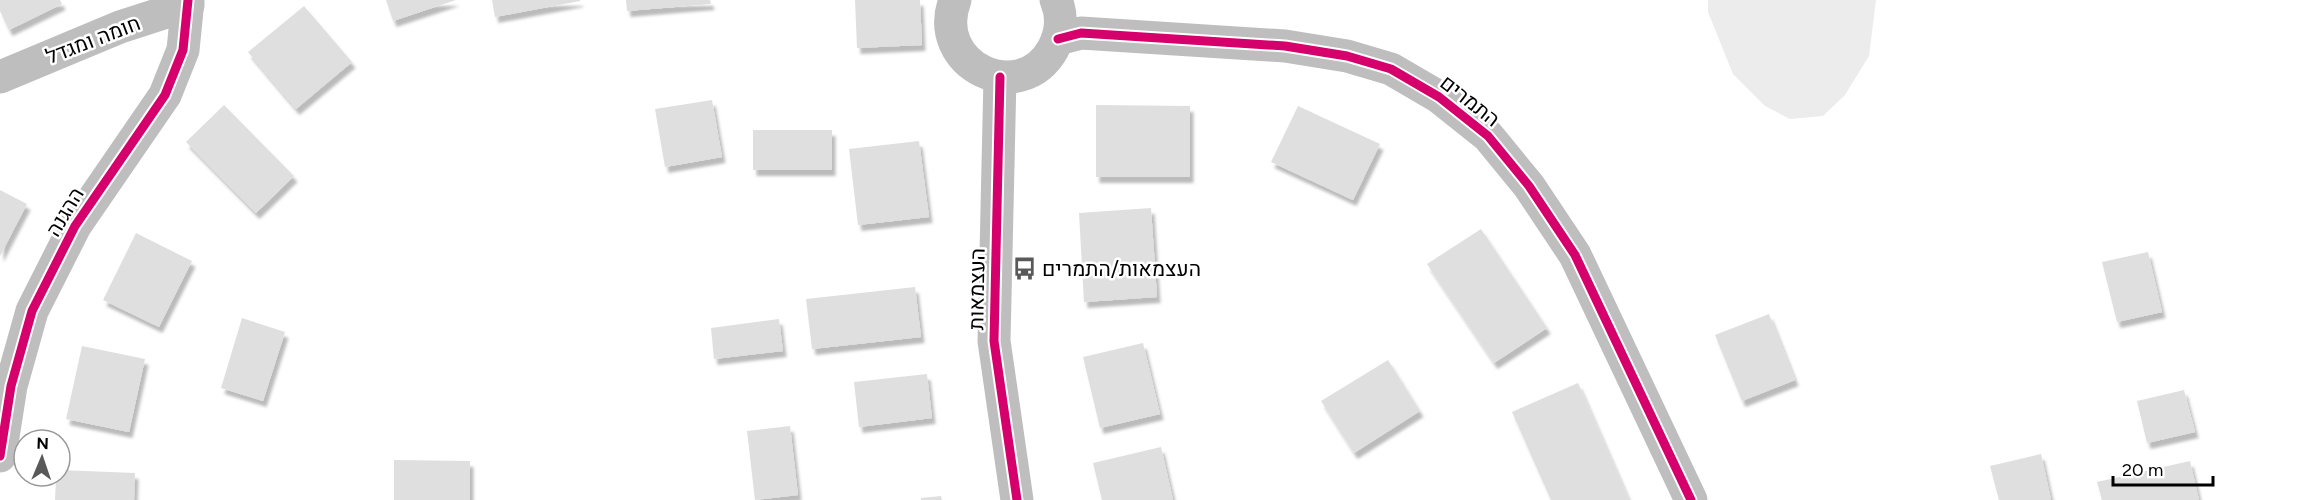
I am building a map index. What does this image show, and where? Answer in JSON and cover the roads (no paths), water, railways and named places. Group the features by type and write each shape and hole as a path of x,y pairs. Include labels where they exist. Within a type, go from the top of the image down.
{"street":[{"path":"955,0 951,10 950,29 956,46 966,61 982,72 1000,77 1018,76 1036,68 1049,55 1058,39 1061,21 1056,0"},
{"name":"חומה ומגדל","path":"0,77 120,27 188,3"},
{"name":"ההגנה","path":"0,456 11,386 32,311 75,226 165,95 183,50 188,3"},
{"name":"התמרים","path":"1058,39 1081,33 1285,46 1347,56 1391,69 1439,97 1488,135 1529,186 1575,255 1691,500"},
{"name":"העצמאות","path":"1000,77 994,341 1017,500"}],"place":[{"name":"העצמאות/התמרים","path":"1024,269"}]}
